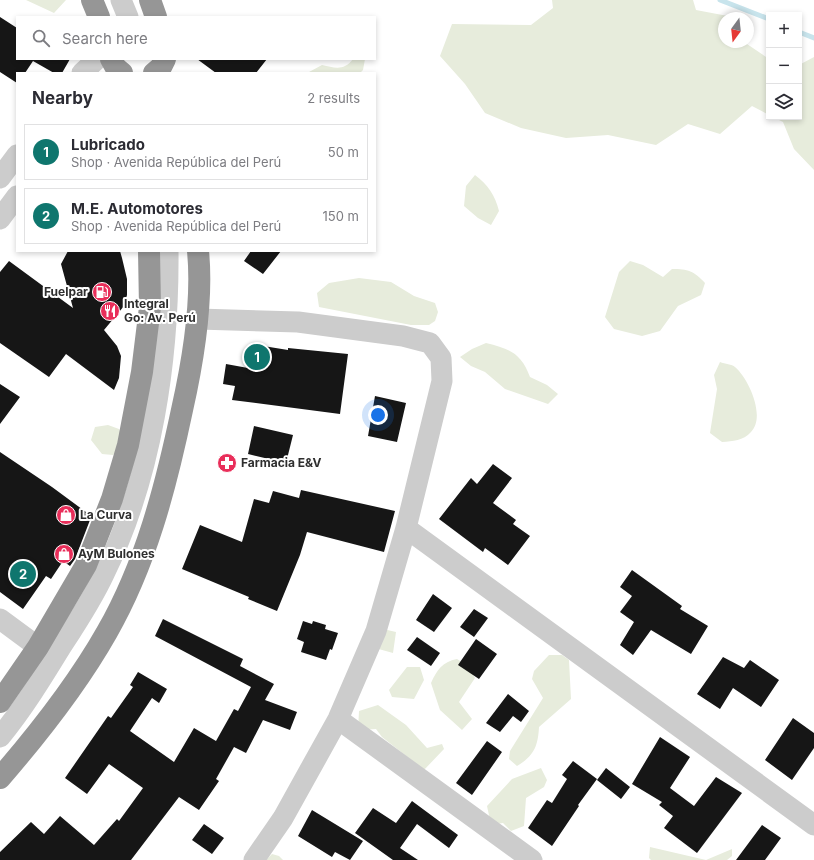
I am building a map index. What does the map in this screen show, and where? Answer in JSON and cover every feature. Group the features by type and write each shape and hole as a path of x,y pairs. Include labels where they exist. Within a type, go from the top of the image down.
{"highway":[{"path":"92,0 99,16"},
{"path":"150,0 156,16"},
{"path":"155,72 161,67 164,60"},
{"path":"169,60 172,72"},
{"path":"0,702 38,646 86,565 112,499 126,452 142,372 150,307 149,252"},
{"path":"0,778 80,676 108,631 135,573 168,474 190,376 198,319 198,252"}],"street":[{"path":"121,0 128,16"},
{"path":"88,72 113,68"},
{"path":"5,179 16,157"},
{"path":"0,219 16,197"},
{"path":"0,737 13,721 43,677 80,616 104,575 123,529 152,425 159,385 168,302 168,252"},
{"path":"198,319 298,322 403,336 430,343 441,358 442,381 406,528 376,631 338,719 283,818 254,860"},
{"path":"406,528 814,825"},
{"path":"0,619 38,646"},
{"path":"338,719 532,860"}],"green space":[{"path":"26,0 66,0 54,13"},
{"path":"552,0 693,0 696,10 718,14 718,48 753,48 766,57 766,113 752,106 720,134 688,124 656,145 608,135 566,138 521,128 485,113 465,84 440,56 452,24 531,25 553,8"},
{"path":"814,57 814,170 794,149 783,122 779,120 802,120 802,63"},
{"path":"352,60 365,60 363,70 361,72 309,72 322,65 339,68 350,63"},
{"path":"475,175 484,183 493,195 499,211 491,225 478,218 464,206 466,186"},
{"path":"630,261 643,265 663,277 672,269 690,272 705,283 701,295 678,306 660,331 642,336 614,329 605,317 619,272"},
{"path":"359,278 391,282 414,296 435,303 438,312 435,321 429,325 411,325 319,307 317,293 329,283"},
{"path":"486,343 502,347 514,353 523,362 530,377 547,385 558,394 548,404 505,389 485,372 471,366 460,357 472,349"},
{"path":"720,362 734,366 746,380 754,398 757,417 755,425 748,435 738,440 722,442 710,433 717,389 714,375"},
{"path":"108,425 119,429 123,437 122,446 113,455 102,454 91,440 95,427"},
{"path":"383,629 396,632 393,653 375,648"},
{"path":"549,655 562,655 569,660 571,699 539,727 538,740 534,750 517,766 509,759 510,751 543,698 532,679 534,671"},
{"path":"457,659 468,666 475,678 459,702 472,719 462,730 440,710 431,683 435,674 444,664"},
{"path":"407,667 420,667 424,680 414,699 392,697 389,690"},
{"path":"378,705 406,725 427,748 442,744 444,749 424,770 382,737 376,729 358,730 359,711"},
{"path":"541,768 547,780 544,787 526,798 524,826 511,831 503,823 496,824 490,820 487,806 512,779"},
{"path":"650,847 706,860 651,860 649,858"},
{"path":"732,849 732,856 727,860 706,860"},
{"path":"272,854 279,856 283,860 266,860"}],"building":[{"path":"0,17 16,27 16,60 69,60 63,72 52,72 33,61 26,72 16,72 16,82 0,72"},
{"path":"198,60 266,60 257,72 215,72"},
{"path":"67,252 120,252 127,279 127,295 124,306 104,330 117,346 121,356 119,378 114,390 66,354 49,377 0,343 0,272 9,261 73,308 61,264"},
{"path":"250,252 280,252 263,274 244,261"},
{"path":"251,344 288,350 288,348 348,354 340,414 232,400 235,386 223,384 226,364 248,368"},
{"path":"0,384 20,397 0,424"},
{"path":"375,396 406,403 397,442 368,436"},
{"path":"254,426 293,435 286,463 248,454"},
{"path":"0,452 90,515 90,520 75,559 70,566 63,561 51,579 46,576 23,609 0,592"},
{"path":"493,464 512,478 493,503 516,520 513,524 530,536 508,565 485,548 483,552 439,519 471,478 477,484"},
{"path":"301,490 395,511 384,552 307,532 300,555 277,611 248,599 249,597 182,569 200,525 242,542 254,499 269,503 273,491 299,498"},
{"path":"632,570 682,606 680,609 708,626 691,654 651,630 633,655 620,645 634,622 620,612 632,596 620,587"},
{"path":"433,594 452,608 434,632 416,620"},
{"path":"474,609 488,618 474,637 460,627"},
{"path":"163,619 243,659 240,666 274,684 265,700 297,712 290,730 263,720 246,753 234,747 216,779 219,781 199,810 179,797 131,860 0,860 0,852 31,822 44,834 60,816 94,845 117,819 119,821 143,788 109,764 87,794 65,778 108,716 111,718 133,687 130,685 138,672 167,689 159,703 152,698 130,731 174,762 194,728 216,741 234,709 238,711 251,687 155,636"},
{"path":"303,621 312,624 313,621 326,625 325,629 338,633 332,650 330,649 326,660 301,652 304,642 297,639"},
{"path":"417,637 440,653 431,666 407,650"},
{"path":"476,639 497,654 479,679 458,665"},
{"path":"723,657 744,668 750,660 779,680 761,707 733,688 720,709 697,694"},
{"path":"508,694 529,711 521,722 513,716 500,732 486,723"},
{"path":"793,718 814,733 814,748 792,780 765,760"},
{"path":"660,737 690,757 670,788 694,806 716,777 742,793 697,853 664,828 673,816 659,805 662,802 632,784"},
{"path":"487,741 502,752 472,795 456,783"},
{"path":"573,761 597,779 578,805 579,806 552,846 528,828 547,800 552,803 567,779 562,775"},
{"path":"606,768 630,787 621,799 597,780"},
{"path":"412,801 458,835 449,848 417,824 400,848 418,860 393,860 355,833 373,808 396,823"},
{"path":"312,810 363,841 350,860 335,852 332,857 298,836"},
{"path":"204,824 224,838 212,854 192,840"},
{"path":"762,825 781,838 765,860 736,860"}],"waterway":[{"path":"720,0 766,18"},
{"path":"802,33 814,38"}],"place":[{"name":"Fuelpar","path":"102,292"},
{"name":"Integral Go: Av. Perú","path":"110,311"},
{"name":"Lubricado","path":"257,357"},
{"name":"Farmacia E&V","path":"227,463"},
{"name":"La Curva","path":"66,515"},
{"name":"AyM Bulones","path":"64,554"},
{"name":"M.E. Automotores","path":"23,574"}]}
